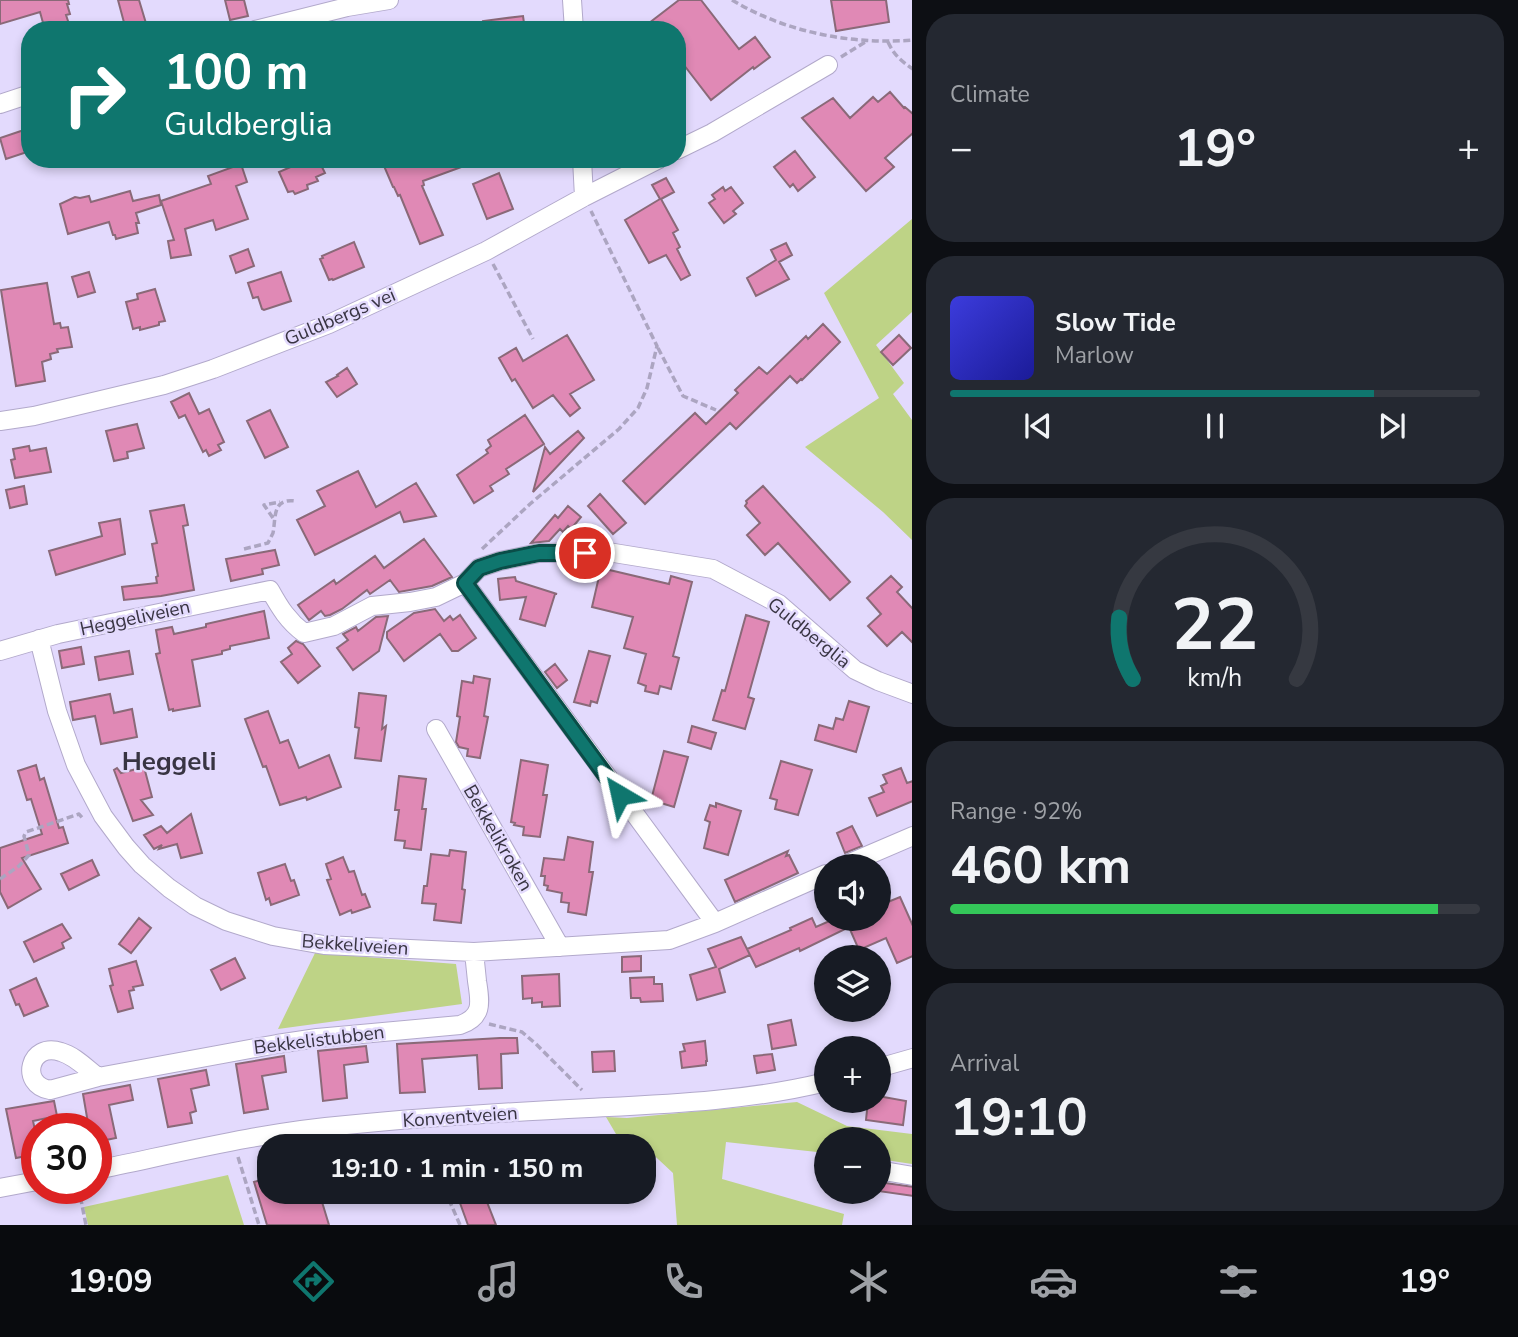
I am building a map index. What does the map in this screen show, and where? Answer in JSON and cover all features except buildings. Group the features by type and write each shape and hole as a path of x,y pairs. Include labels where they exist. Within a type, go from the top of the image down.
{"street":[{"path":"286,21 346,4 389,0"},
{"path":"572,0 573,21"},
{"path":"686,146 828,65"},
{"path":"0,104 21,97"},
{"path":"582,168 584,197"},
{"name":"Guldbergs vei","path":"0,421 34,416 164,385 329,324 486,251 641,168"},
{"name":"Guldberglia","path":"479,568 539,553 608,552 713,569 779,604 855,670 912,694"},
{"path":"479,568 465,583 715,923"},
{"name":"Heggeliveien","path":"0,650 39,639 271,590 282,611 292,624 304,633 334,626 372,606 436,597 465,583"},
{"name":"Bekkeliveien","path":"39,639 67,743 86,786 125,847 142,865 195,906 273,936 324,945 474,952 669,940 814,879"},
{"name":"Bekkelikroken","path":"436,729 560,947"},
{"path":"871,854 912,836"},
{"path":"474,952 480,1002 474,1017"},
{"name":"Bekkelistubben","path":"98,1077 290,1042 460,1025 474,1017"},
{"path":"891,1064 912,1058"},
{"name":"Konventveien","path":"112,1166 233,1140 311,1129 413,1119 700,1102 814,1084"},
{"path":"891,1172 912,1176"},
{"path":"0,1188 21,1184"}],"path":[{"path":"732,0 763,18 832,37 888,42 912,40"},
{"path":"828,65 869,40"},
{"path":"888,42 899,60 912,69"},
{"path":"584,197 683,396 716,410"},
{"path":"486,251 533,339"},
{"path":"479,568 482,548 619,429 638,408 657,346"},
{"path":"273,519 264,505 295,501"},
{"path":"244,549 268,543 273,519 282,502"},
{"path":"0,879 29,855 23,836 26,832 79,814 86,822"},
{"path":"474,1017 485,1023 522,1032 587,1095 590,1108"},
{"path":"237,1154 259,1225"},
{"path":"82,1204 86,1225"},
{"path":"451,1204 460,1225"}],"green space":[{"path":"912,219 912,312 876,345 904,383 893,394 912,420 912,540 883,512 805,447 879,398 824,293"},
{"path":"315,953 456,964 462,1004 278,1029"},
{"path":"797,1102 814,1110 814,1113 855,1127 814,1127 814,1152 726,1142 722,1179 844,1214 842,1225 677,1225 673,1173 656,1157 656,1134 616,1134 606,1117 627,1118"},
{"path":"891,1131 912,1134 912,1164 891,1161"},
{"path":"228,1175 244,1225 88,1225 84,1207 112,1204 112,1201"}],"district":[{"name":"Heggeli","path":"169,761"}],"route":[{"path":"585,553 539,553 500,561 479,568 465,583 620,795"}]}
